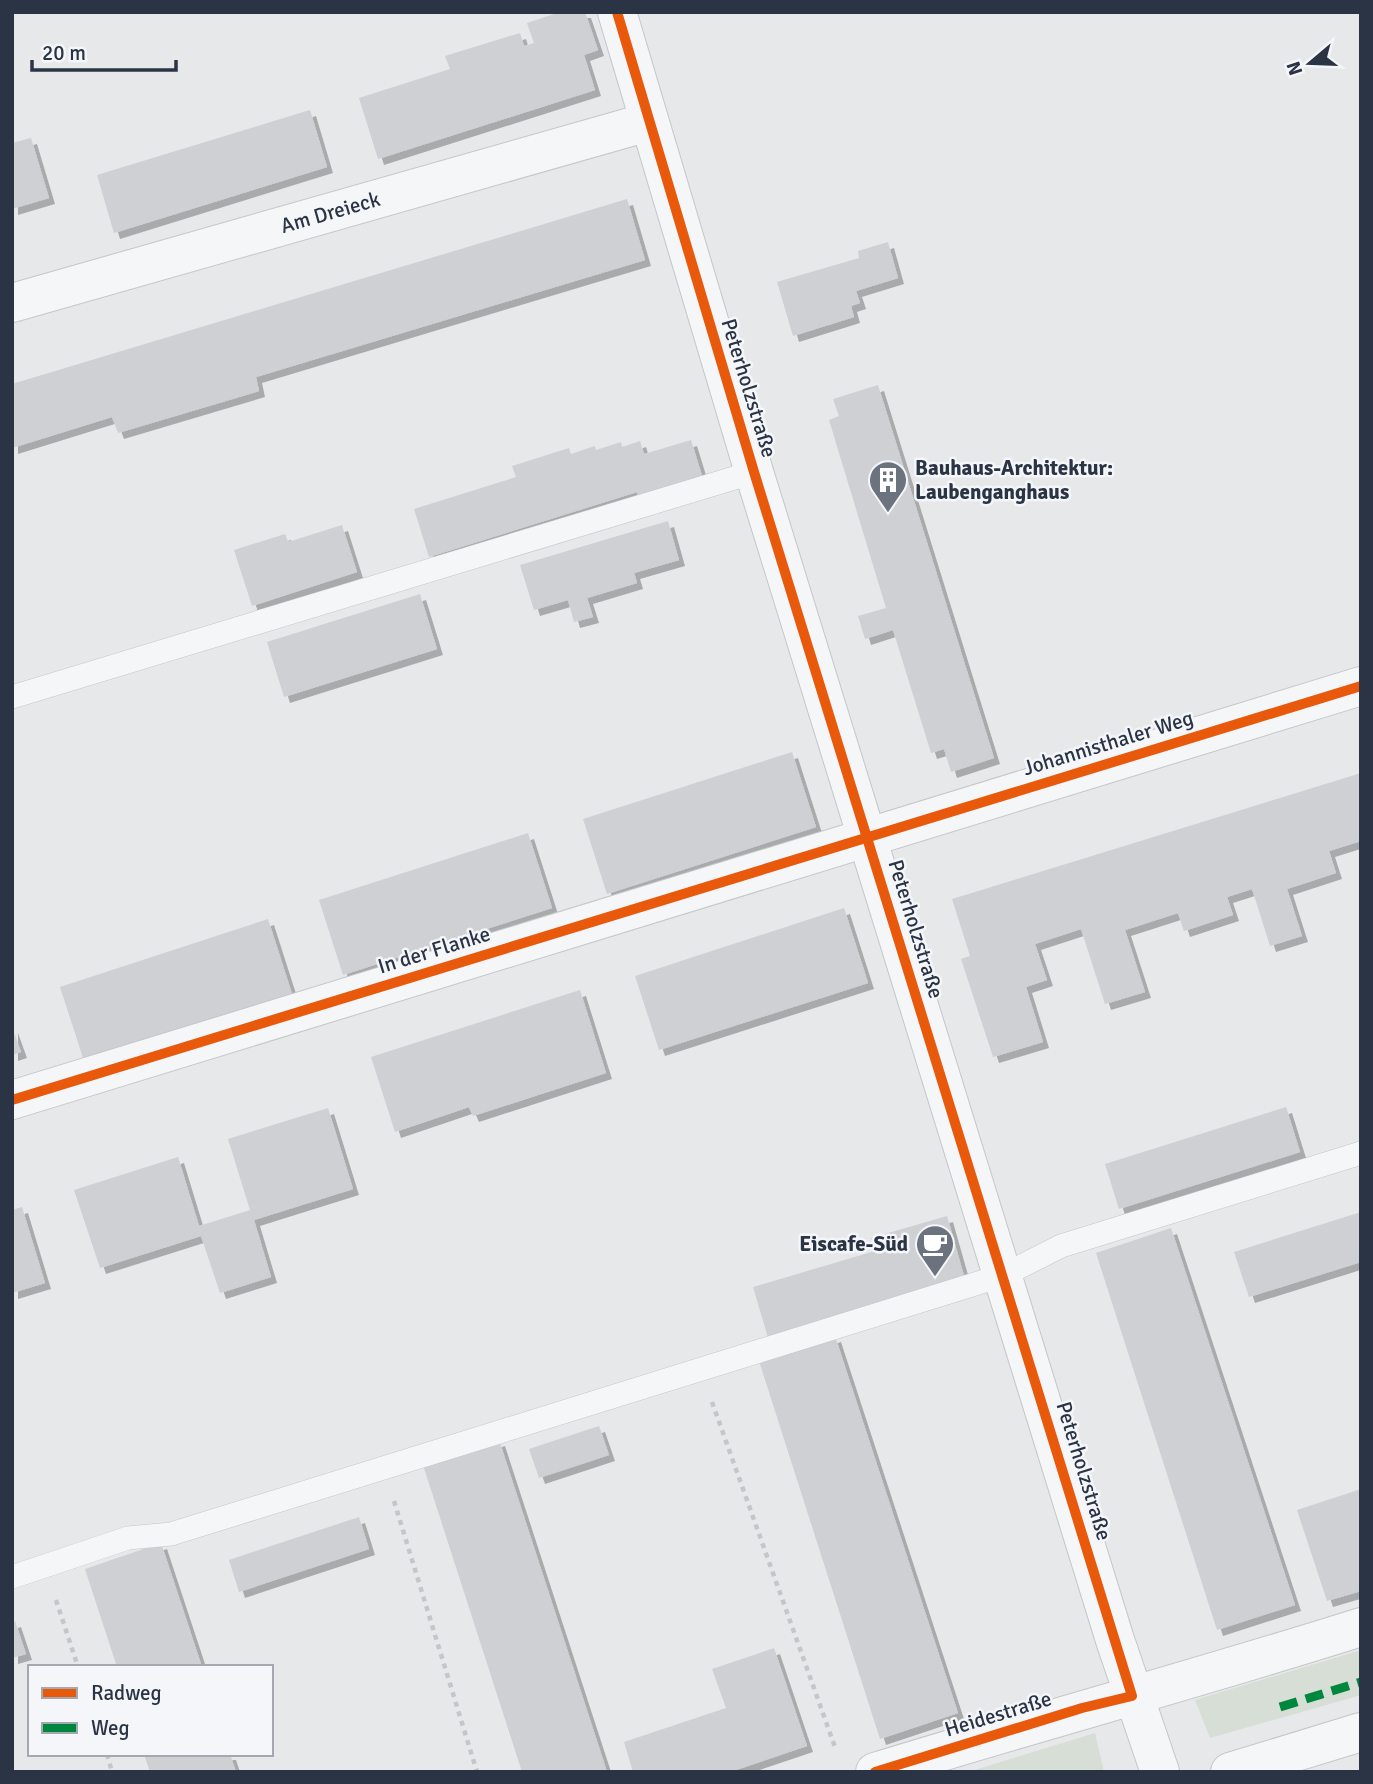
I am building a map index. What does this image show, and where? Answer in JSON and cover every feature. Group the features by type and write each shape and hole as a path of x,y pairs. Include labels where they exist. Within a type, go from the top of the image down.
{"street":[{"name":"Peterholzstraße","path":"617,12 754,472 1132,1696 1160,1772"},
{"name":"Am Dreieck","path":"12,303 648,122"},
{"name":"Johannisthaler Weg","path":"867,836 1361,686"},
{"name":"In der Flanke","path":"12,1100 867,836"},
{"name":"Heidestraße","path":"875,1772 1082,1708 1132,1696 1361,1627"},
{"path":"1230,1772 1361,1732"}],"lane":[{"path":"12,697 754,472"},
{"path":"12,1577 128,1538 171,1534 1004,1275 1061,1246 1361,1153"}],"path":[{"path":"700,1368 839,1759"},
{"path":"384,1467 477,1772"},
{"path":"45,1566 77,1665"}],"shaded area":[{"path":"1361,1650 1361,1695 1210,1738 1195,1700"},
{"path":"1095,1733 1104,1772 968,1772"}],"building":[{"path":"560,12 585,12 598,50 584,55 595,90 378,159 359,98 450,69 445,56 520,33 524,46 534,43 527,23"},
{"path":"310,110 327,167 114,233 97,175"},
{"path":"31,138 49,198 12,209 12,143"},
{"path":"627,199 645,260 256,377 259,391 118,433 112,417 12,448 12,384"},
{"path":"888,242 898,278 856,291 860,303 851,306 854,317 793,336 777,282 859,258 858,251"},
{"name":"Bauhaus-Architektur: Laubenganghaus","path":"878,385 994,758 951,772 944,749 931,753 893,630 865,639 858,616 886,608 829,420 839,416 833,399"},
{"path":"691,440 703,479 639,499 637,492 429,557 414,509 516,477 512,466 569,448 571,454 595,446 596,450 621,442 622,447 640,441 644,454"},
{"path":"668,521 679,560 634,573 637,583 587,598 593,617 574,622 568,600 534,610 520,565"},
{"path":"342,525 357,572 252,606 234,550 285,534 288,542"},
{"path":"420,594 437,649 284,697 267,642"},
{"path":"792,752 816,827 607,894 583,819"},
{"path":"1361,773 1361,841 1329,851 1336,873 1287,889 1302,936 1270,946 1252,889 1227,897 1233,915 1184,931 1178,913 1125,930 1145,992 1105,1004 1081,929 1035,944 1047,980 1026,987 1043,1042 993,1057 961,959 970,956 952,899"},
{"path":"528,833 552,908 343,975 319,900"},
{"path":"844,908 868,983 659,1050 635,976"},
{"path":"268,919 292,994 84,1061 60,987"},
{"path":"580,990 606,1073 473,1116 469,1107 395,1132 371,1057"},
{"path":"12,1027 21,1052 12,1055"},
{"path":"1286,1107 1300,1152 1119,1209 1105,1164"},
{"path":"328,1108 353,1189 254,1220 271,1277 220,1293 201,1236 100,1268 74,1190 178,1157 199,1226 250,1210 228,1139"},
{"path":"22,1207 45,1283 12,1293 12,1210"},
{"path":"1361,1212 1361,1262 1249,1297 1234,1252"},
{"path":"947,1216 966,1283 769,1341 753,1287 875,1251 871,1238"},
{"path":"1171,1228 1295,1605 1217,1630 1096,1253"},
{"path":"835,1336 958,1713 880,1739 759,1361"},
{"path":"599,1426 609,1455 539,1478 529,1449"},
{"path":"499,1440 607,1772 522,1772 423,1465"},
{"path":"1361,1489 1361,1591 1327,1601 1297,1510"},
{"path":"359,1517 369,1549 239,1592 229,1560"},
{"path":"161,1543 201,1665 116,1665 85,1569"},
{"path":"15,1621 26,1654 12,1658 12,1622"},
{"path":"774,1648 807,1746 730,1772 633,1772 624,1742 726,1708 712,1669"},
{"path":"145,1756 231,1756 236,1772 150,1772"}],"marked path":[{"path":"1280,1707 1361,1682"}],"cycle path":[{"path":"617,12 754,472 1132,1696 1082,1708 875,1772"},
{"path":"12,1100 1361,686"}],"place":[{"name":"Bauhaus-Architektur: Laubenganghaus","path":"888,514"},
{"name":"Eiscafe-Süd","path":"935,1278"}]}
